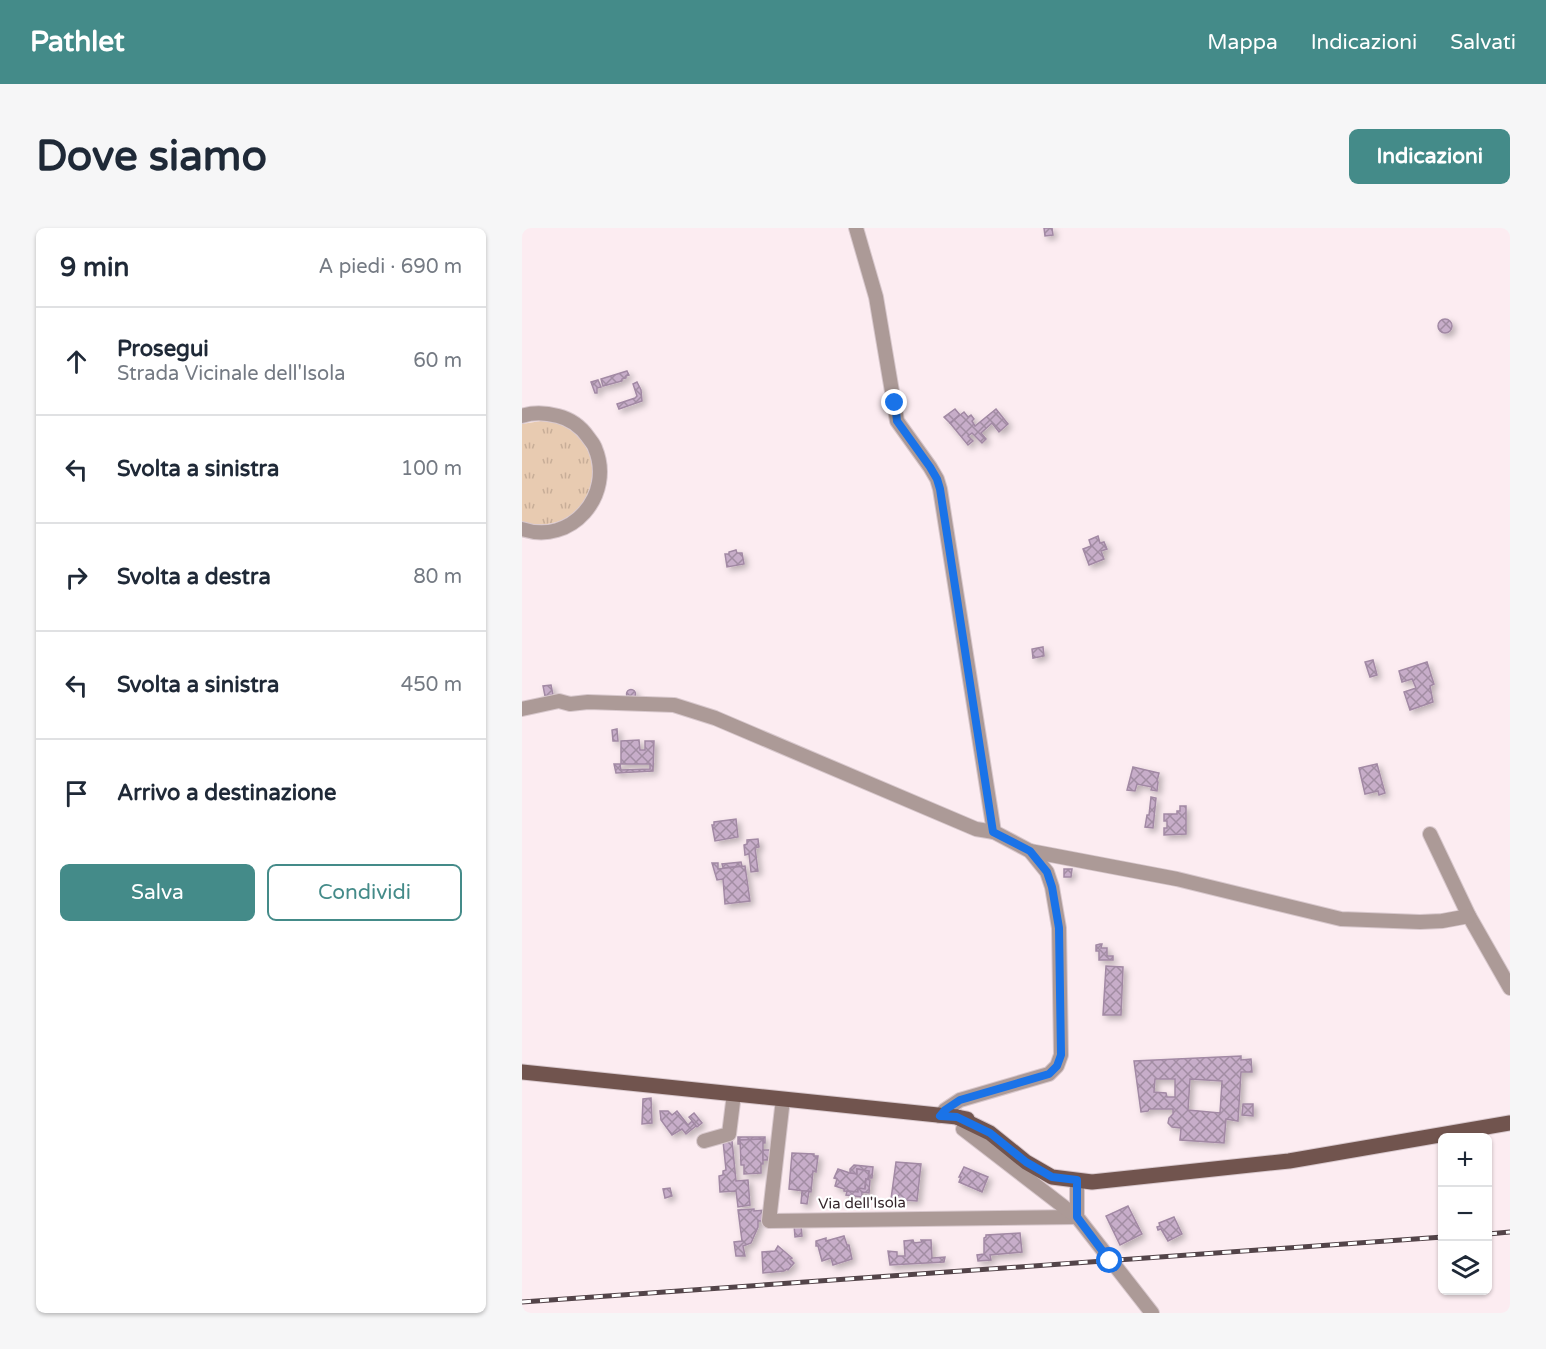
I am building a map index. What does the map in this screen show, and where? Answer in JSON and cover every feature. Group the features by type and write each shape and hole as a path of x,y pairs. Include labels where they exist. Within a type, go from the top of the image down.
{"main road":[{"path":"522,1072 940,1116 990,1133 1026,1162 1052,1177 1092,1182 1288,1161 1510,1123"}],"street":[{"path":"856,228 876,297 897,421 930,467 940,489 993,832"},
{"path":"524,415 547,413 567,418 583,430 595,447 600,467 599,487 592,503 582,516 568,526 552,532 525,532"},
{"path":"522,709 559,701 570,704 588,702 674,705 716,718 976,828 993,832 1030,851 1177,879 1341,919 1420,922 1469,916"},
{"path":"1430,834 1469,916 1510,988"},
{"path":"940,1116 960,1100 1049,1074 1057,1066 1061,1055 1059,928 1047,872 1030,851"},
{"path":"704,1141 729,1134 734,1094"},
{"name":"Via dell'Isola","path":"783,1099 769,1221 1077,1217"},
{"path":"960,1123 1077,1217 1152,1313"},
{"path":"1077,1180 1077,1217"}],"green space":[{"path":"541,421 559,424 578,436 589,453 592,471 589,490 580,506 565,518 546,524 522,522 522,424"}],"building":[{"path":"1044,228 1052,228 1053,235 1045,236"},
{"path":"1445,319 1450,321 1452,326 1450,331 1445,333 1440,331 1438,326 1440,321"},
{"path":"627,371 629,375 622,381 603,386 601,379"},
{"path":"598,380 601,387 597,388 597,393 595,393 591,382"},
{"path":"637,382 641,390 642,401 619,409 617,404 637,396 633,384"},
{"path":"955,409 960,415 950,423 944,417"},
{"path":"996,409 1008,424 999,432 992,423 981,433 986,439 982,443 972,433 968,436 973,441 968,445 950,423 964,412 968,417 971,415 975,426"},
{"path":"1098,536 1100,543 1104,542 1107,549 1101,551 1104,559 1089,565 1083,549 1091,546 1089,540"},
{"path":"736,550 737,553 742,553 744,564 727,567 725,554"},
{"path":"1043,647 1044,656 1033,658 1032,649"},
{"path":"1373,660 1377,675 1370,677 1365,662"},
{"path":"1427,662 1434,684 1430,686 1433,702 1410,710 1404,692 1416,688 1412,679 1402,682 1399,671"},
{"path":"551,685 553,695 545,696 543,686"},
{"path":"631,690 635,694 631,698 627,694"},
{"path":"617,729 618,741 613,741 612,730"},
{"path":"639,740 640,750 645,750 645,741 654,741 653,771 616,773 614,764 620,764 621,770 650,769 650,764 621,764 621,741"},
{"path":"1377,764 1385,793 1379,795 1378,791 1365,794 1359,768"},
{"path":"1133,767 1159,773 1157,791 1151,790 1152,787 1137,784 1135,791 1127,790"},
{"path":"1151,797 1156,798 1153,828 1145,827"},
{"path":"1180,806 1186,806 1186,834 1164,835 1167,821 1164,821 1164,814 1177,814"},
{"path":"736,819 738,837 715,841 712,825 714,822"},
{"path":"758,839 759,847 755,848 758,871 751,872 749,854 745,855 744,845 747,844 747,840"},
{"path":"741,862 742,866 723,868 722,864"},
{"path":"712,863 718,863 718,869 745,866 750,901 725,904 723,879 717,880"},
{"path":"1064,869 1072,869 1071,877 1064,877"},
{"path":"1102,944 1101,948 1107,948 1107,956 1113,956 1113,960 1099,960 1096,945"},
{"path":"1106,966 1123,967 1121,1015 1103,1015"},
{"path":"1241,1056 1241,1060 1251,1059 1252,1072 1241,1072 1238,1121 1226,1119 1224,1143 1180,1140 1181,1128 1172,1127 1168,1123 1173,1109 1149,1109 1141,1112 1134,1061","holes":["1155,1079 1175,1079 1175,1097 1167,1097 1166,1093 1154,1092","1190,1079 1222,1081 1220,1113 1188,1110"]},
{"path":"651,1098 652,1123 642,1124 643,1099"},
{"path":"1243,1104 1253,1104 1253,1116 1242,1115"},
{"path":"660,1111 668,1111 672,1115 677,1111 688,1125 692,1121 696,1126 686,1134 682,1129 672,1135 661,1120"},
{"path":"694,1113 702,1123 697,1127 689,1117"},
{"path":"738,1137 765,1137 765,1143 763,1139 740,1140 741,1144 738,1144"},
{"path":"763,1139 761,1173 744,1174 744,1165 741,1165 740,1140"},
{"path":"723,1141 732,1141 736,1181 748,1180 750,1205 738,1207 736,1191 720,1192 719,1176 723,1175 723,1171 726,1170"},
{"path":"763,1150 770,1150 771,1160 763,1160"},
{"path":"792,1153 818,1156 816,1172 813,1171 811,1192 789,1189"},
{"path":"896,1162 921,1164 917,1201 891,1199"},
{"path":"854,1165 873,1167 872,1178 868,1178 869,1171 857,1169 857,1174 850,1173"},
{"path":"964,1167 988,1177 982,1192 959,1182"},
{"path":"838,1169 857,1174 857,1169 869,1171 865,1189 858,1188 858,1192 844,1191 835,1186 837,1179 834,1178"},
{"path":"866,1179 870,1180 869,1193 862,1192 862,1197 846,1195 847,1191 858,1192 858,1188 865,1189"},
{"path":"670,1188 672,1196 665,1198 663,1189"},
{"path":"802,1191 809,1191 807,1204 801,1203"},
{"path":"1128,1206 1142,1234 1120,1245 1106,1216"},
{"path":"754,1209 754,1211 765,1210 764,1221 758,1221 758,1227 751,1243 743,1246 745,1256 736,1256 734,1242 742,1241 738,1210"},
{"path":"1174,1217 1182,1234 1168,1241 1161,1229 1158,1230 1157,1227 1160,1226 1159,1223"},
{"path":"794,1225 801,1225 802,1236 795,1237"},
{"path":"1020,1233 1022,1252 990,1255 991,1260 978,1261 977,1255 984,1254 986,1235"},
{"path":"844,1236 852,1259 833,1265 831,1258 822,1261 816,1241"},
{"path":"913,1240 914,1243 931,1240 932,1258 945,1257 944,1262 890,1265 888,1251 897,1252 897,1256 905,1256 904,1241"},
{"path":"778,1246 792,1258 790,1259 794,1263 788,1270 763,1273 762,1252 775,1251"}],"railway":[{"path":"1492,1234 1510,1232"},
{"path":"522,1302 1438,1237"}],"route":[{"path":"895,403 897,421 930,467 940,489 993,832 1030,851 1047,872 1059,928 1061,1055 1057,1066 1049,1074 960,1100 940,1116 957,1117 990,1133 1026,1162 1052,1177 1077,1180 1077,1217 1110,1261"}]}
